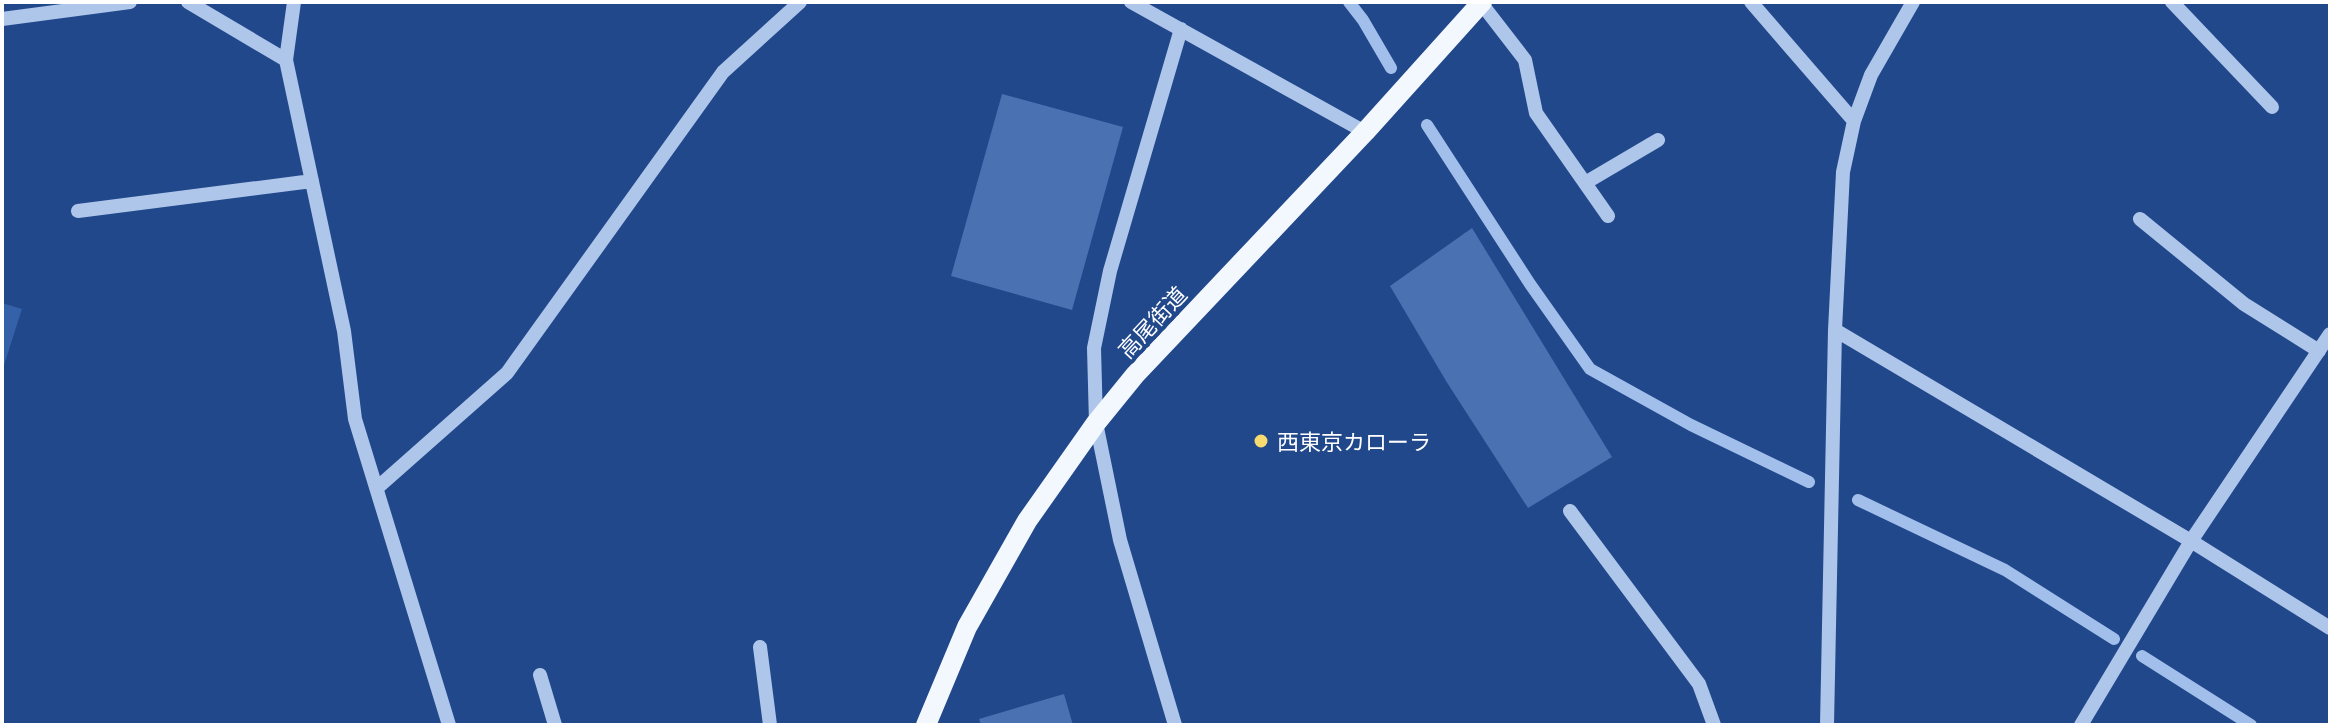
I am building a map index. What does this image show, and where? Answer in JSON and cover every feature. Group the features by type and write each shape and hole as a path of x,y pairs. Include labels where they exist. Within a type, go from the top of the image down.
{"main road":[{"name":"高尾街道","path":"926,725 967,627 1027,521 1096,423 1135,375 1365,132 1481,2"}],"street":[{"path":"2,19 130,2"},
{"path":"188,2 286,60"},
{"path":"294,2 286,60 344,331 355,419 449,725"},
{"path":"377,488 507,373 723,72 800,2"},
{"path":"1131,2 1365,132"},
{"path":"1481,2 1525,60 1536,113 1608,216"},
{"path":"1751,2 1854,121"},
{"path":"1827,725 1835,330 1843,172 1854,121 1871,75 1913,2"},
{"path":"2172,2 2272,107"},
{"path":"1175,725 1120,540 1096,423 1094,348 1110,271 1181,29"},
{"path":"1585,183 1658,140"},
{"path":"78,211 312,181"},
{"path":"2140,219 2244,304 2319,351"},
{"path":"1835,330 2191,541 2330,628"},
{"path":"2081,725 2191,541 2330,334"},
{"path":"1570,511 1699,684 1714,725"},
{"path":"760,647 770,725"},
{"path":"540,675 555,725"}],"shaded area":[{"path":"2,303 22,309 3,368 2,367"}],"building":[{"path":"1002,94 1123,127 1072,310 951,276"},
{"path":"1472,228 1612,457 1528,508 1446,381 1390,286"},
{"path":"1064,694 1073,725 981,725 979,719"}],"waterway":[{"path":"1349,2 1391,68"},
{"path":"1427,125 1530,284 1590,369 1691,425 1809,482"},
{"path":"1858,500 2005,570 2114,639"},
{"path":"2142,656 2251,725"}],"place":[{"name":"西東京カローラ","path":"1261,441"}]}
